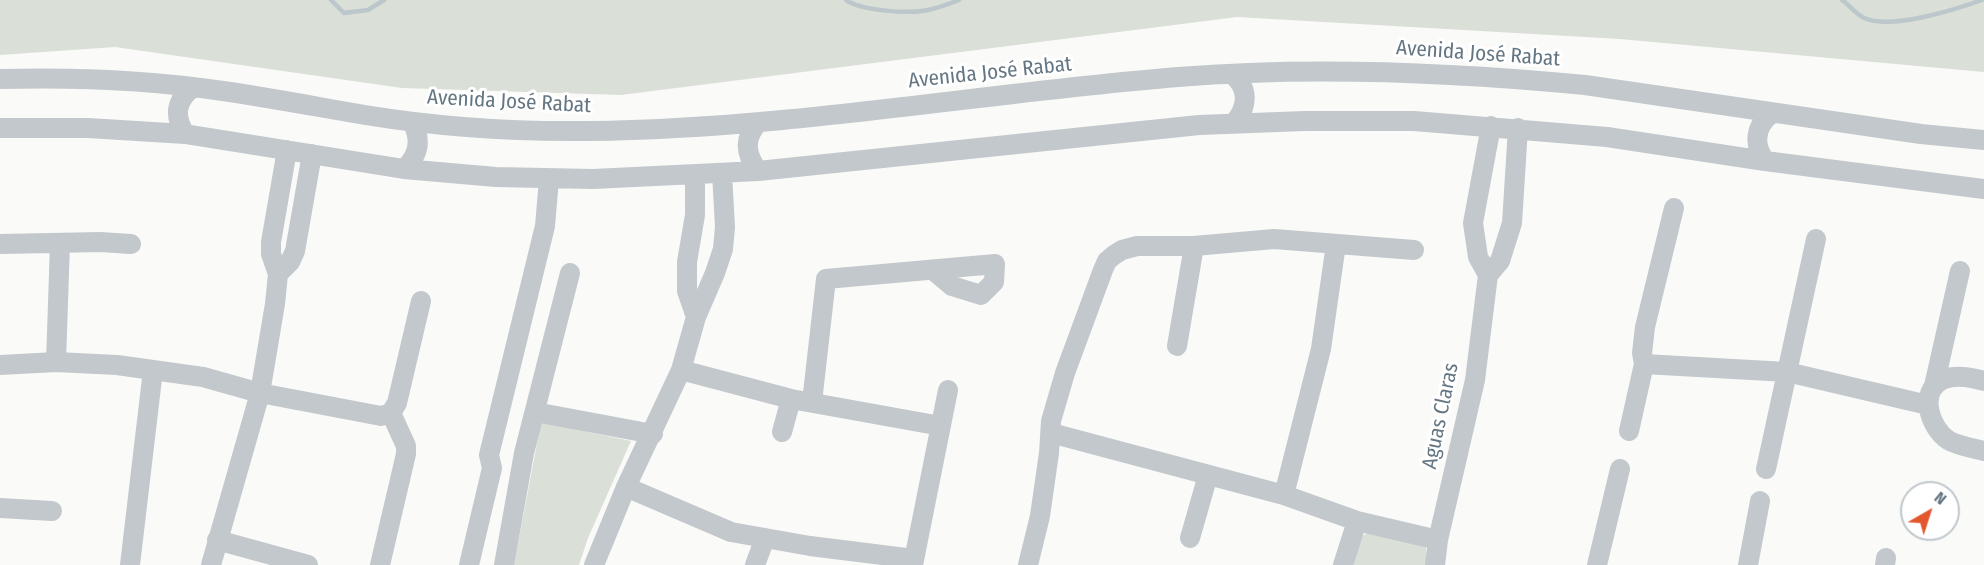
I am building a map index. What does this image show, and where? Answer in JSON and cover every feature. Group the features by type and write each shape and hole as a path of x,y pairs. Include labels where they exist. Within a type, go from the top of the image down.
{"street":[{"name":"Avenida José Rabat","path":"0,79 78,79 194,87 412,122 547,131 633,130 758,123 1135,81 1232,74 1380,72 1508,78 1585,86 1772,114 1984,140"},
{"path":"1232,74 1242,84 1246,98 1235,122"},
{"path":"185,134 179,124 177,111 182,98 194,87"},
{"path":"1765,161 1760,152 1757,136 1761,124 1772,114"},
{"path":"0,128 77,128 185,134 404,170 549,179 758,171 1119,132 1235,122 1414,121 1518,128 1659,143 1765,161 1984,189"},
{"path":"404,170 418,148 418,137 412,122"},
{"path":"758,123 750,132 747,149 758,171"},
{"path":"1488,275 1478,257 1473,223 1491,126"},
{"name":"Aguas Claras","path":"1435,565 1438,540 1474,380 1488,275 1500,261 1512,223 1518,128"},
{"path":"211,565 260,393 278,274 271,254 271,242 287,150"},
{"path":"278,274 290,262 295,251 312,154"},
{"path":"594,565 626,488 681,370 696,317 723,249 725,228 722,173"},
{"path":"695,175 695,215 687,262 687,291 696,317"},
{"path":"469,565 492,468 489,455 544,226 549,179"},
{"path":"1629,431 1644,364 1642,353 1645,327 1674,208"},
{"path":"1028,565 1040,516 1051,421 1065,373 1107,261 1122,250 1137,246 1194,246 1274,239 1413,250"},
{"path":"1766,469 1816,239"},
{"path":"57,362 60,243"},
{"path":"0,244 131,244"},
{"path":"1284,495 1322,349 1336,244"},
{"path":"1177,346 1194,246"},
{"path":"812,402 826,279 933,270"},
{"path":"1960,272 1928,405 1933,423 1948,440 1984,452"},
{"path":"504,565 524,453 570,273"},
{"path":"0,365 57,362 117,365 203,377 260,393 381,416 391,413 397,403 421,301"},
{"path":"1644,364 1787,372 1928,405"},
{"path":"130,565 153,370"},
{"path":"681,370 791,399 941,426"},
{"path":"1934,386 1950,377 1984,381"},
{"path":"626,488 731,532 914,562 948,390"},
{"path":"782,432 791,399"},
{"path":"535,412 653,434"},
{"path":"380,565 406,454 406,446 391,413"},
{"path":"1051,433 1284,495 1357,522 1438,540"},
{"path":"1597,565 1620,469"},
{"path":"1190,538 1208,475"},
{"path":"1748,565 1760,501"},
{"path":"0,508 52,511"},
{"path":"1343,565 1357,522"},
{"path":"755,565 765,538"},
{"path":"217,540 308,565"}],"shaded area":[{"path":"0,0 1984,0 1984,72 1620,39 1237,17 621,95 402,88 115,47 0,55"},
{"path":"541,422 631,441 588,538 579,565 514,565"},
{"path":"1369,531 1418,541 1426,548 1427,565 1351,565 1359,539"}],"waterway":[{"path":"331,0 344,13 368,10 384,0"},
{"path":"846,0 862,7 909,12 932,9 959,0"},
{"path":"1842,0 1864,18 1890,22 1923,17 1982,0"}]}
